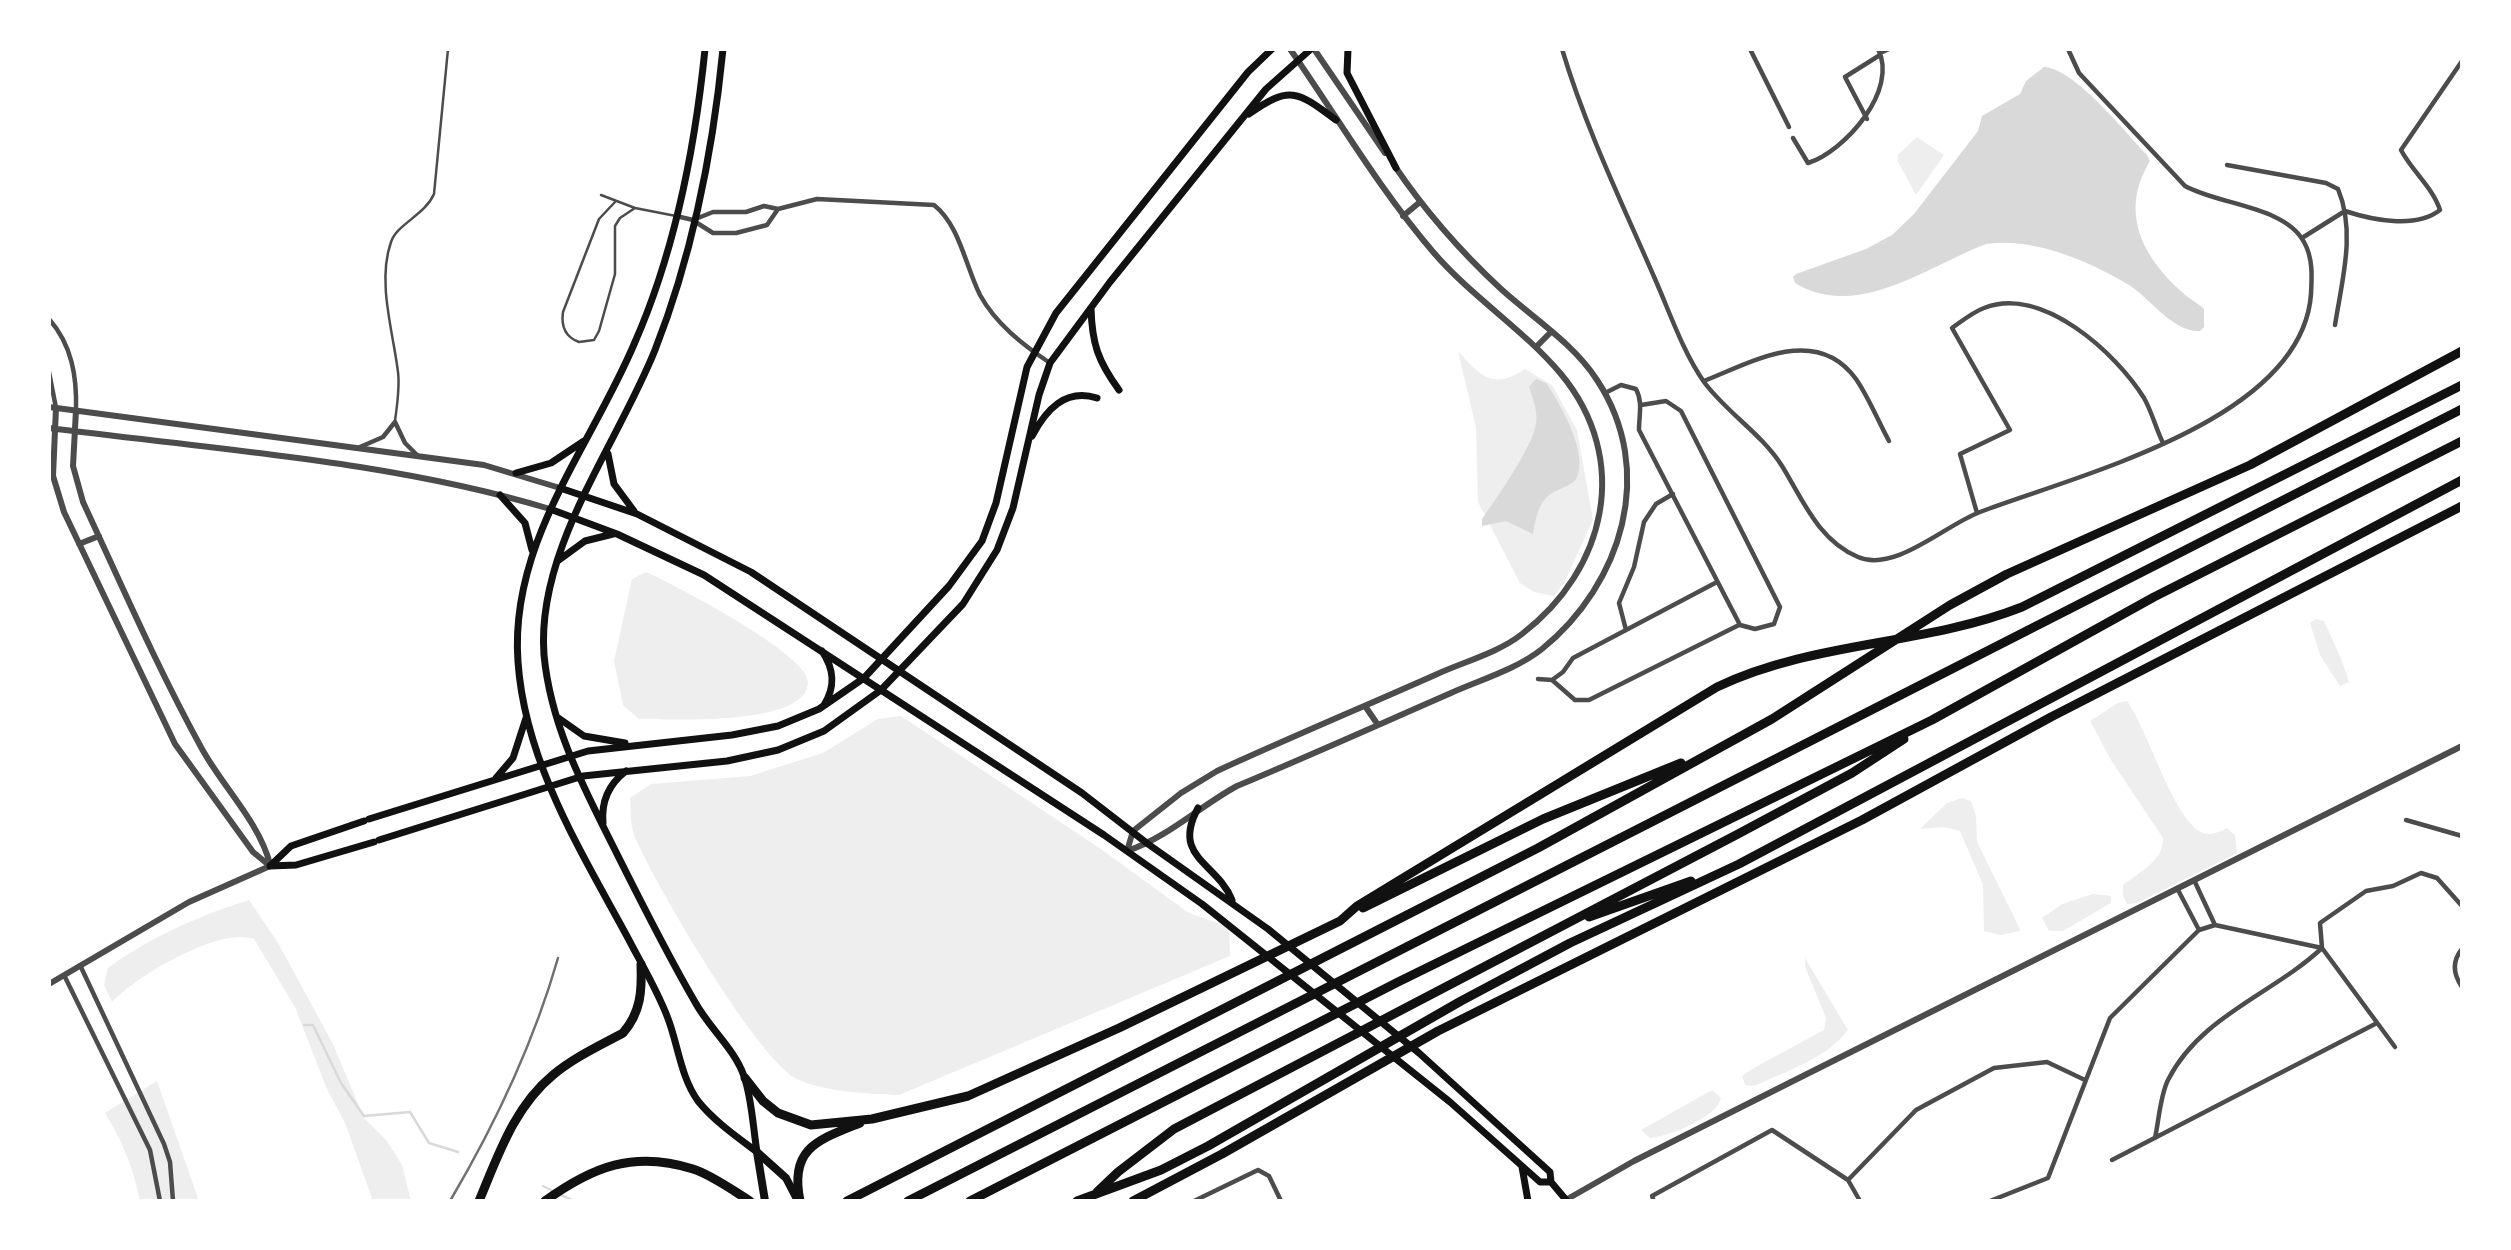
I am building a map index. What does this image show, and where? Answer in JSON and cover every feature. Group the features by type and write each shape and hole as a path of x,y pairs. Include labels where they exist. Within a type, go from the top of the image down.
{"highway":[{"path":"847,1201 1447,896 1796,705 1950,605 2007,574 2250,466 2462,351"},
{"path":"1340,920 1357,906 1717,687 1762,667 1801,657 1934,633 1995,618 2065,587 2462,385"},
{"path":"908,1201 2462,409"},
{"path":"970,1201 1398,982 1932,720 2154,597 2462,440"},
{"path":"1077,1201 1118,1187 1208,1146 1461,1001 1570,943 1739,864 2462,481"},
{"path":"1133,1201 1234,1148 1438,1031 1862,820 2051,717 2462,506"},
{"path":"1088,1201 1118,1172 1174,1129 1852,773 1932,720"},
{"path":"799,1201 798,1170 809,1149 825,1137 872,1119 989,1089 1543,819 1709,753"},
{"path":"1559,928 1739,864"},
{"path":"479,1201 508,1136 527,1102 554,1074 623,1033 631,1023 640,1001 641,964"},
{"path":"745,1078 763,1101 789,1119 811,1125 872,1119"},
{"path":"545,1201 575,1180 621,1162 693,1169 750,1201"}],"main road":[{"path":"705,49 695,127 676,216 654,294 636,340 560,488 532,551 521,601 517,645 527,718 541,766 666,1011 684,1072 698,1100 786,1178 799,1201"},
{"path":"723,49 713,130 693,220 656,347 608,452 574,517 558,561 546,611 544,640 556,717 578,778 697,1006 737,1061 745,1078 765,1201"},
{"path":"270,866 291,846 569,757 633,745 778,726 821,708 864,678 949,586 982,541 996,503 1021,387 1033,352 1056,313 1265,52 1272,49"},
{"path":"270,866 296,865 578,778 727,761 778,750 824,731 881,690 963,604 997,550 1013,508 1050,363 1266,89 1297,59 1313,49"},
{"path":"1348,49 1347,73 1396,168"},
{"path":"1243,119 1276,95 1291,94 1309,99 1336,120"},
{"path":"1091,308 1092,335 1100,364 1119,390"},
{"path":"1027,446 1041,420 1060,400 1076,396 1097,398"},
{"path":"516,473 551,463 587,438"},
{"path":"608,452 611,475 618,492 638,514"},
{"path":"560,488 638,514 751,572 1082,793 1147,844 1232,901 1419,1053 1550,1172 1551,1182 1566,1201"},
{"path":"500,495 525,523 532,551"},
{"path":"550,509 617,534 704,575 1127,851 1202,904 1409,1068 1540,1182 1551,1182"},
{"path":"558,561 591,538 617,534"},
{"path":"819,648 830,667 833,681 830,694 821,708"},
{"path":"556,717 584,736 633,745"},
{"path":"494,781 513,758 527,718"},
{"path":"604,827 606,797 614,782 626,771"},
{"path":"1198,808 1190,827 1192,848 1197,858 1221,881 1232,901"},
{"path":"1522,1166 1527,1181 1528,1201"}],"street":[{"path":"1127,851 1133,831 1181,793 1217,771 1520,636 1567,592 1598,533 1602,507 1602,477 1595,434 1573,391 1536,347 1437,256 1403,216 1290,49"},
{"path":"1127,851 1147,844 1198,808 1237,786 1526,660 1569,624 1593,595 1623,527 1628,496 1625,463 1616,418 1605,393 1585,364 1456,246 1420,202 1313,49"},
{"path":"1562,49 1581,111 1704,381 1768,448 1817,526 1859,558 1876,562 1892,559 1977,513 2097,474 2232,406 2286,361 2305,325 2310,304 2311,262 2302,238 2294,229 2275,217 2200,194 2185,186 2079,73 2068,49"},
{"path":"1750,49 1789,127"},
{"path":"1867,119 1845,77 1879,52 1889,49"},
{"path":"1793,138 1808,163 1822,158 1867,119 1882,76 1879,52"},
{"path":"2302,238 2345,211 2394,221 2429,219 2440,210 2437,200 2411,171 2401,150 2462,61"},
{"path":"2227,165 2326,183 2338,189 2345,211 2348,240 2335,325"},
{"path":"693,220 713,212 746,212 764,206 778,209 817,199 934,205 949,217 982,298 1012,336 1050,363"},
{"path":"1403,216 1420,202"},
{"path":"676,216 693,220 713,233 736,233 767,225 778,209"},
{"path":"1977,513 1961,454 2010,430 1952,328 1985,307 2034,307 2087,334 2110,355 2144,398 2163,443"},
{"path":"49,319 66,346 77,378 74,477 99,536 194,734 218,778 264,843 270,866"},
{"path":"1536,347 1551,332"},
{"path":"1704,381 1785,351 1813,350 1844,366 1856,379 1889,441"},
{"path":"49,372 56,490 79,544 175,744 253,852 270,866"},
{"path":"1605,393 1621,385 1631,385 1641,398 1639,430 1740,625"},
{"path":"1538,679 1552,680 1575,700 1589,700 1740,625 1755,629 1774,624 1780,607 1681,411 1666,401 1641,405"},
{"path":"52,407 418,455 516,473 560,488"},
{"path":"358,447 383,437 395,422 405,443 418,455"},
{"path":"52,428 389,473 500,495 550,509"},
{"path":"1626,629 1619,603 1634,567 1644,522 1656,504 1673,495"},
{"path":"79,544 99,536"},
{"path":"1552,680 1563,672 1573,658 1717,582"},
{"path":"1365,706 1378,725"},
{"path":"1566,1201 1646,1155 2462,746"},
{"path":"2406,820 2462,836"},
{"path":"49,984 189,902 270,866"},
{"path":"2395,1047 2322,948 2320,923 2366,891 2393,886 2421,873 2437,878 2462,906"},
{"path":"2194,880 2215,925"},
{"path":"2177,888 2199,930"},
{"path":"2456,899 2462,894"},
{"path":"1990,1201 2048,1178 2110,1018 2199,930 2215,925 2322,948"},
{"path":"2155,1138 2167,1081 2199,1040 2221,1018 2302,967 2322,948"},
{"path":"2462,949 2455,958 2455,973 2462,987"},
{"path":"80,965 164,1144 170,1162 173,1201"},
{"path":"64,975 149,1150 160,1201"},
{"path":"2112,1160 2377,1023"},
{"path":"1848,1180 1916,1110 1994,1068 2047,1062 2085,1080"},
{"path":"1654,1201 1652,1196 1772,1130 1848,1180 1860,1201"},
{"path":"1194,1201 1258,1170 1269,1176 1281,1201"}],"lane":[{"path":"395,422 398,374 386,295 390,246 394,235 425,210 434,194 448,49"},
{"path":"601,195 635,208 676,216"},
{"path":"615,201 599,219 563,312 561,323 565,333 579,342 594,340 599,331 615,274 615,226 620,218 635,208"}],"shaded area":[{"path":"2044,67 2056,70 2084,89 2147,155 2150,161 2136,198 2139,232 2156,264 2204,309 2204,327 2200,331 2190,330 2171,321 2129,285 2096,267 2060,253 2023,244 1986,244 1892,286 1867,293 1843,296 1819,293 1795,283 1793,277 1796,274 1866,249 1892,235 1914,214 1978,131 1982,116 2020,94 2026,81"},
{"path":"1917,137 1944,155 1916,195 1898,162 1898,155"},
{"path":"1458,351 1488,378 1505,379 1525,369 1552,385 1577,430 1593,520 1564,583 1554,596 1534,592 1520,583 1478,502 1476,428"},
{"path":"1536,379 1546,383 1572,430 1579,457 1576,479 1546,497 1533,534 1506,521 1482,526 1482,519 1513,472 1533,434 1536,415 1529,387"},
{"path":"646,572 737,621 786,655 802,670 808,682 802,697 786,707 734,717 639,719 623,705 614,661 632,579"},
{"path":"2316,619 2324,621 2344,666 2349,682 2340,686 2320,655 2310,623"},
{"path":"2127,701 2171,792 2190,823 2208,834 2227,828 2235,835 2237,853 2137,903 2127,904 2123,896 2123,885 2155,859 2160,853 2163,838 2111,760 2090,721 2118,703"},
{"path":"901,716 1098,847 1189,913 1229,927 1230,956 899,1095 836,1090 799,1080 781,1067 734,1007 662,890 634,835 630,798 651,784 750,776 823,753 878,719"},
{"path":"1962,798 1971,801 1976,816 1977,842 2020,931 2000,935 1984,931 1983,885 1960,831 1944,827 1920,829 1947,803"},
{"path":"2093,894 2111,896 2111,903 2063,931 2049,931 2042,918 2062,904"},
{"path":"249,900 278,943 333,1044 364,1118 387,1141 402,1165 411,1201 373,1201 345,1123 326,1087 295,1007 254,939 239,937 200,946 140,979 112,1002 104,985 108,968 176,928"},
{"path":"1805,958 1848,1030 1817,1057 1754,1086 1745,1085 1742,1076 1752,1069 1824,1030 1826,1018 1805,967"},
{"path":"157,1081 199,1201 140,1201 127,1156 105,1113"},
{"path":"1712,1090 1721,1098 1718,1105 1702,1119 1658,1137 1650,1138 1641,1130"}],"waterway":[{"path":"304,1025 313,1025 341,1083 364,1116 410,1112 429,1143 458,1152"},
{"path":"543,1186 555,1192"},
{"path":"561,1195 574,1201"}],"railway":[{"path":"450,1201 512,1083 537,1022 558,958"}]}
